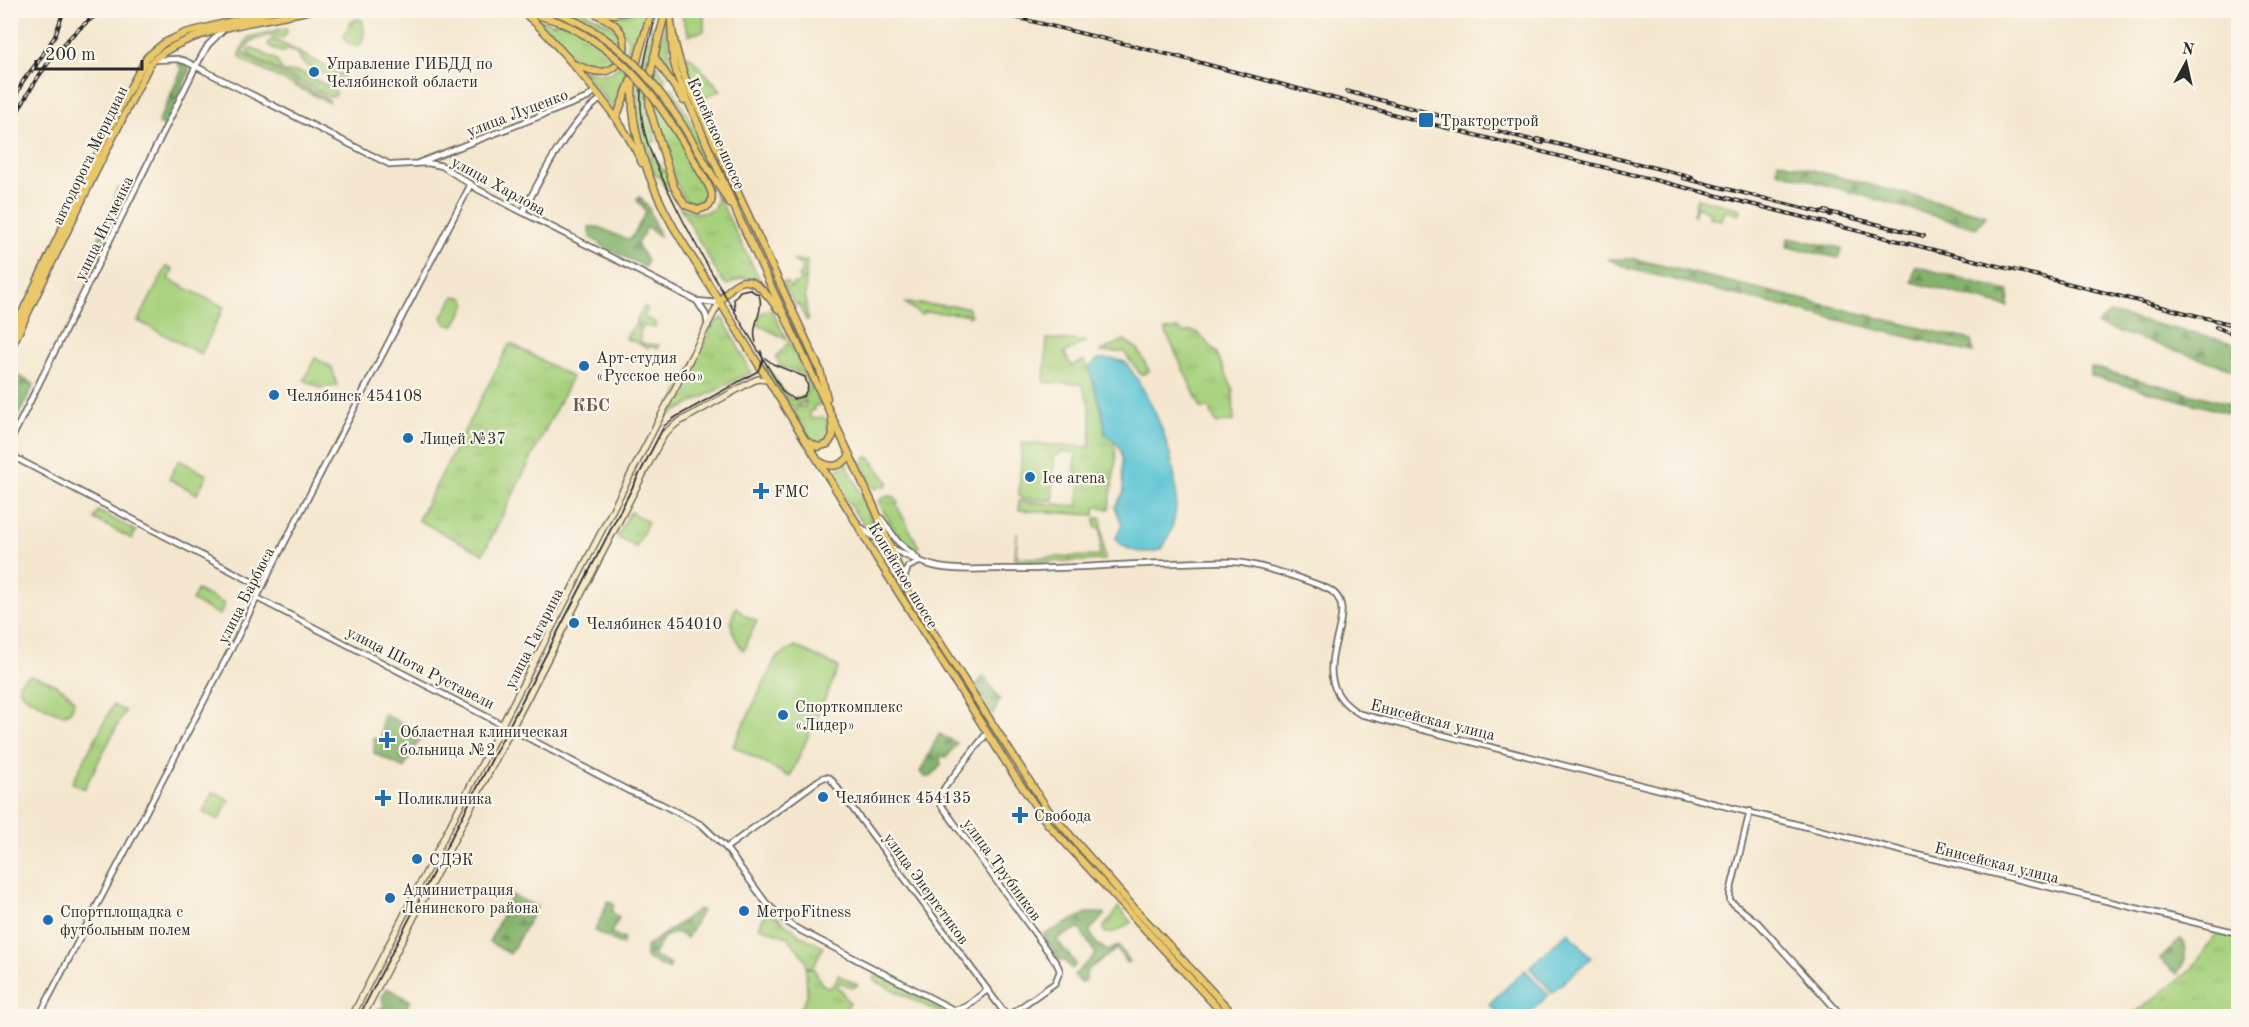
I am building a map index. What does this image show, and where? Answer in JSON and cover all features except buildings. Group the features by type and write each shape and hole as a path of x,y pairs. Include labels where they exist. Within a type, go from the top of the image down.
{"main road":[{"name":"автодорога Меридиан","path":"10,338 124,99 147,57 164,43 185,33 276,10"},
{"name":"автодорога Меридиан","path":"10,350 118,126 153,61 172,46 187,39 311,10"},
{"path":"521,10 579,30 603,45 632,71 662,108 712,194 713,199 709,206 698,210 685,205 680,200 670,178 655,131 649,99 654,56 668,10"},
{"path":"521,10 538,25 571,62 616,118 634,145 651,181"},
{"path":"571,62 605,72 616,65 623,56 625,44 620,31 613,23 591,10"},
{"path":"591,10 614,14 632,10"},
{"path":"616,118 636,66 652,10"},
{"name":"Копейское шоссе","path":"668,10 687,83 820,370 832,414"},
{"path":"551,11 601,35 640,68 679,117 740,220"},
{"name":"Копейское шоссе","path":"671,22 673,60 678,78 740,220 875,509 904,584 1040,798 1066,832 1215,1000 1225,1017"},
{"path":"654,56 699,124"},
{"name":"Копейское шоссе","path":"636,66 633,103 642,151 651,181 668,217 876,557 987,733 1047,823 1215,1000 1234,1016"},
{"path":"719,303 734,285 754,282 764,289 787,321"},
{"name":"улица Гагарина","path":"352,1017 719,303"},
{"name":"улица Гагарина","path":"363,1017 664,434 671,427 756,380 767,380"},
{"path":"803,439 818,447 828,444 833,436 832,414"},
{"path":"816,459 825,465 834,466 845,461 850,455"},
{"path":"641,456 650,461"},
{"path":"565,604 573,608"},
{"name":"улица Шота Руставели","path":"503,725 511,729"},
{"name":"улица Трубников","path":"987,733 993,726"},
{"path":"376,970 384,975"},
{"path":"10,1012 20,1017"}],"street":[{"name":"улица Игуменка","path":"10,442 196,66 208,45 223,30"},
{"name":"улица Харлова","path":"153,61 177,59 196,66 396,167 434,164 479,190 697,301 719,303"},
{"name":"улица Луценко","path":"412,165 587,98 595,91"},
{"path":"523,212 570,132 601,99"},
{"path":"434,164 436,155"},
{"name":"улица Барбюса","path":"39,1017 471,184"},
{"path":"697,301 706,315 708,327"},
{"path":"10,455 262,587"},
{"name":"Енисейская улица","path":"875,509 898,542 915,557 930,565"},
{"name":"Енисейская улица","path":"856,522 868,534 920,562 947,569 1009,570 1226,562 1263,568 1317,585 1332,592 1340,601 1341,616 1332,663 1333,684 1339,698 1360,714 1649,788 2238,933"},
{"path":"904,584 908,567 920,562"},
{"name":"улица Шота Руставели","path":"257,598 503,725"},
{"name":"улица Шота Руставели","path":"511,729 629,791 702,825 726,848 766,904 800,931 954,1010 966,1007 987,990"},
{"name":"улица Трубников","path":"987,733 945,788 939,802 1060,971 1054,983 1008,1017"},
{"name":"улица Энергетиков","path":"726,848 826,777 834,782 1008,1017"},
{"path":"1750,812 1730,901 1758,923 1842,1017"}],"green space":[{"path":"580,10 609,24 620,36 622,43 620,54 615,62 606,69 583,64 565,52 536,18 554,24 562,11"},
{"path":"646,11 629,79 616,112 581,69 606,74 618,67 628,46 626,36 604,16 616,17"},
{"path":"680,11 704,11 704,31 689,35"},
{"path":"659,15 651,58 647,107 656,141 649,144 657,164 660,164 663,171 666,170 677,203 668,184 663,185 659,176 655,176 639,119 637,96 642,62 653,24 657,25"},
{"path":"667,15 669,52 675,82 658,55"},
{"path":"357,19 362,20 364,31 362,42 357,47 346,42 344,37 350,23"},
{"path":"286,28 287,32 283,38 270,35 251,41 245,50 245,55 329,100 330,103 240,57 240,51 249,37"},
{"path":"273,39 343,75 343,81 339,82 304,64 296,52 289,50 281,52 269,46 268,42"},
{"path":"253,48 276,60 283,72 300,72 334,89 335,96 330,97 249,55 248,51"},
{"path":"688,56 721,90 701,99 685,58"},
{"path":"180,63 189,66 189,72 164,127 158,123 182,69 178,65"},
{"path":"656,65 666,79 656,107 667,89 673,88 715,170 712,167 698,175 705,193 704,199 695,203 687,201 677,184 656,124 652,103"},
{"path":"1778,161 1987,215 1976,228 1777,171"},
{"path":"711,183 760,280 742,278 727,285 721,279 680,207 697,213 714,208 717,199"},
{"path":"118,188 125,190 127,197 97,255 93,253"},
{"path":"640,197 649,208 659,236 647,227 637,244 647,261 645,267 590,237 589,227 600,228 631,239 646,212 637,200"},
{"path":"1697,198 1741,209 1740,214 1725,211 1722,220 1709,217 1710,212 1697,206 1694,216"},
{"path":"1788,238 1842,248 1838,258 1787,247"},
{"path":"1608,259 1635,259 1971,340 1973,353 1630,269"},
{"path":"794,261 807,261 805,296 808,320 799,304 795,305 782,282 786,282 791,288 793,283 795,285 801,280 798,276 802,272 802,266"},
{"path":"167,266 173,269 168,279 224,307 201,354 138,321"},
{"path":"1915,266 2009,291 2008,307 1912,282"},
{"path":"454,296 462,297 467,303 455,325 451,325 445,323 442,317"},
{"path":"905,303 967,307 971,315 969,317 966,314 925,312 921,315"},
{"path":"644,307 648,309 644,317 656,323 654,328 645,326 640,331 640,340 644,344 659,345 657,349 650,346 648,348 626,337 636,323 639,328 641,324 636,322"},
{"path":"771,309 787,339 758,325 761,313"},
{"path":"2109,313 2238,344 2238,371 2097,325"},
{"path":"723,318 751,372 665,417 715,322"},
{"path":"1178,329 1184,333 1190,331 1198,333 1216,352 1233,390 1234,421 1216,423 1209,408 1201,408 1165,330"},
{"path":"1047,339 1086,341 1064,353 1072,366 1084,360 1086,368 1096,365 1108,399 1116,458 1109,509 1096,506 1094,515 1019,510 1019,501 1078,506 1081,475 1075,474 1076,453 1061,452 1054,458 1053,500 1022,499 1019,496 1022,443 1090,447 1090,414 1081,384 1044,382"},
{"path":"1124,340 1138,349 1149,371 1141,375 1124,352 1099,352"},
{"path":"789,342 822,404 814,406 814,410 809,412 811,419 822,417 827,420 829,436 823,443 809,436 793,411 800,406 804,407 806,401 793,407 790,406 765,367 766,365 788,398 798,399 805,395 809,389 806,379 800,373 781,366 776,357"},
{"path":"512,344 572,377 483,554 418,520 509,345"},
{"path":"315,358 332,367 337,386 320,388 304,380"},
{"path":"2091,367 2238,406 2238,416 2091,376"},
{"path":"11,372 34,384 13,426 10,425"},
{"path":"866,457 871,458 888,482 887,485 874,489 872,487 862,464"},
{"path":"179,460 207,475 197,494 169,479"},
{"path":"847,464 880,537 864,525 858,517 833,472"},
{"path":"895,497 898,503 896,504 919,547 914,551 933,561 914,552 900,538 879,503 882,498"},
{"path":"98,511 136,531 132,539 94,519"},
{"path":"630,512 648,522 636,547 617,537"},
{"path":"1095,518 1101,518 1105,560 1018,563 1015,559 1017,533 1016,555 1020,558 1100,556 1101,528 1095,527"},
{"path":"197,590 225,604 220,615 192,601"},
{"path":"736,607 744,615 757,621 746,643 747,646 743,650 732,630 733,613"},
{"name":"Спорткомплекс «Лидер»","path":"795,646 839,667 790,777 733,746 776,658"},
{"path":"28,676 46,681 67,692 74,701 72,709 67,714 61,714 22,693 19,685"},
{"path":"984,676 1000,699 993,715 975,686"},
{"path":"113,705 125,711 84,789 72,783"},
{"path":"385,714 422,735 404,768 374,753 374,738 381,740 382,717"},
{"path":"939,734 957,743 947,757 940,756 941,765 931,777 925,777 920,772"},
{"path":"213,792 229,800 219,820 203,812"},
{"path":"512,895 537,907 510,954 489,942"},
{"path":"608,901 614,904 612,912 619,918 611,933 624,939 622,945 595,931"},
{"path":"1118,907 1131,922 1114,932 1104,932 1104,926"},
{"path":"699,909 702,911 687,938 676,932 664,937 653,956 671,965 669,970 646,958 646,947"},
{"path":"769,911 802,936 823,947 813,967 806,967 806,960 788,937 759,927 765,914"},
{"path":"1087,913 1104,913 1104,916 1089,931 1097,944 1108,951 1118,946 1130,961 1127,963 1117,949 1086,971 1086,981 1081,983 1074,975 1096,954 1079,928 1056,939 1076,964 1072,969 1064,960 1059,960 1043,935"},
{"path":"2217,933 2238,938 2238,1016 2131,1016 2191,970"},
{"path":"2181,939 2185,944 2185,960 2177,974 2160,959"},
{"path":"806,968 814,969 822,984 829,988 834,985 838,975 858,985 853,988 840,982 837,988 841,989 850,1002 843,1016 797,1016 807,996"},
{"path":"877,973 948,1009 949,1015 946,1016 873,980"},
{"path":"387,988 410,1000 402,1016 387,1016 378,1009 384,1007 382,997"}],"water":[{"path":"1099,359 1125,362 1150,403 1170,453 1175,479 1176,505 1171,529 1161,550 1136,551 1125,547 1116,538 1122,524 1115,507 1124,492 1122,460 1119,446 1105,434 1103,415 1090,372 1090,366"},
{"path":"1568,932 1591,958 1552,992 1529,967"},
{"path":"1525,970 1549,995 1526,1016 1501,1016 1489,1004"}],"tram line":[{"path":"658,10 647,50 641,91 644,128 652,155 694,242 783,392 793,399 804,396 808,387 805,377 773,364 765,358"},
{"path":"735,311 734,299 740,291 749,289 759,295 756,342"},
{"path":"359,1016 664,426 674,418 758,371 763,360 761,351"}],"railway":[{"path":"10,18 14,10"},
{"path":"32,71 55,36 64,10"},
{"path":"10,127 28,93 49,62 74,34 103,10"},
{"path":"985,10 1179,57 1415,120 2238,326"},
{"path":"1467,10 1489,16"},
{"path":"10,108 23,81 36,64"},
{"path":"1346,91 1543,143"},
{"path":"1537,139 1692,177"},
{"path":"1683,178 1831,215"},
{"path":"1825,211 1924,236"},
{"path":"2216,327 2238,336"}],"place":[{"name":"Управление ГИБДД по Челябинской области","path":"314,72"},
{"name":"Тракторстрой","path":"1426,120"},
{"name":"Арт-студия «Русское небо»","path":"584,366"},
{"name":"Челябинск 454108","path":"274,395"},
{"name":"Лицей №37","path":"408,438"},
{"name":"Ice arena","path":"1030,477"},
{"name":"FMC","path":"761,491"},
{"name":"Челябинск 454010","path":"574,623"},
{"name":"Спорткомплекс «Лидер»","path":"783,715"},
{"name":"Областная клиническая больница №2","path":"387,740"},
{"name":"Челябинск 454135","path":"823,797"},
{"name":"Поликлиника","path":"383,798"},
{"name":"Свобода","path":"1020,815"},
{"name":"СДЭК","path":"417,859"},
{"name":"Администрация Ленинского района","path":"390,898"},
{"name":"МетроFitness","path":"744,911"},
{"name":"Спортплощадка с футбольным полем","path":"48,920"}],"district":[{"name":"КБС","path":"591,405"}]}
